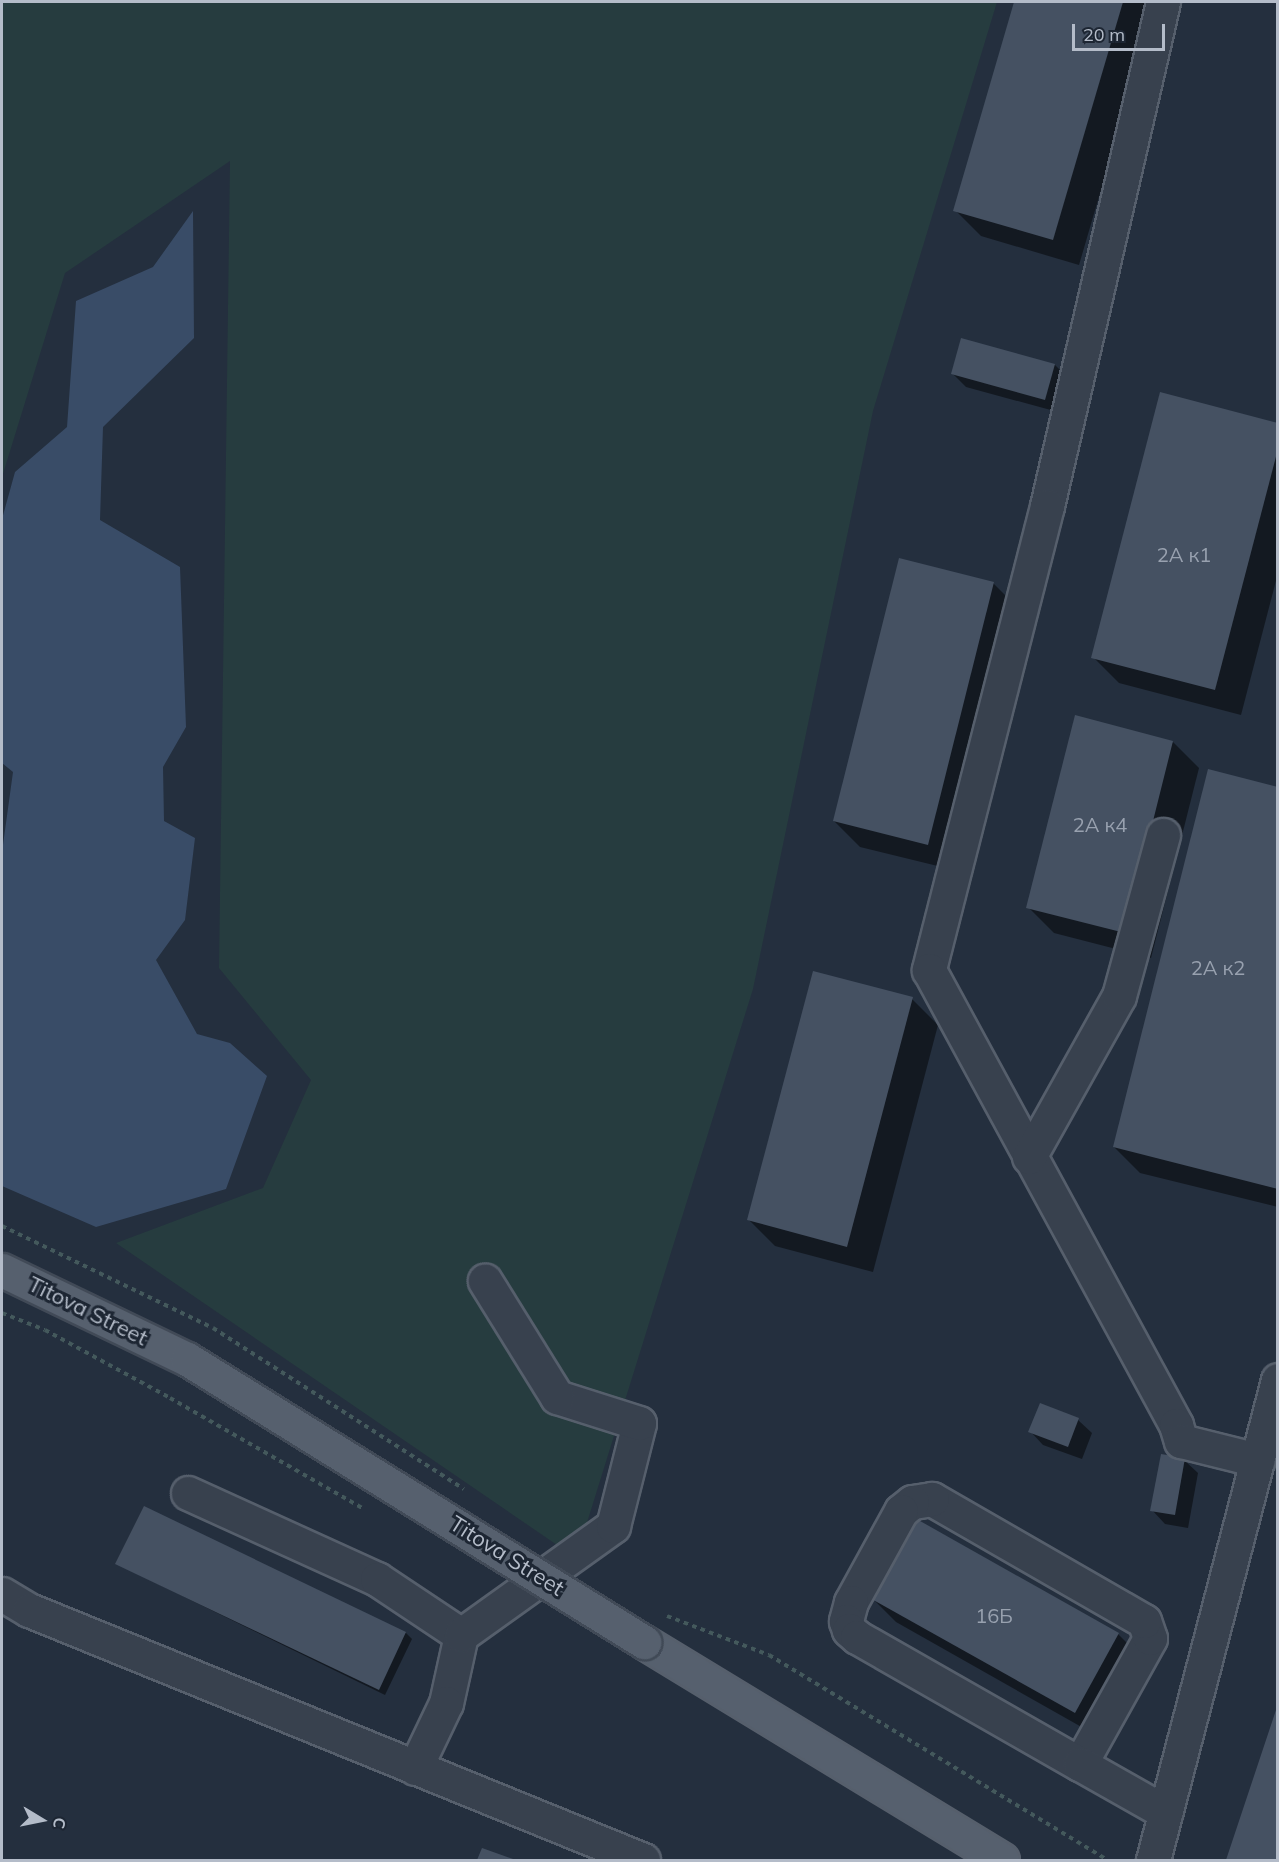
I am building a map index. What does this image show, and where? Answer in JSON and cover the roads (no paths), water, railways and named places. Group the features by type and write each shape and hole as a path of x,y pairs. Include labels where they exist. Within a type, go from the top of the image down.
{"main road":[{"name":"Titova Street","path":"2,1270 187,1359 1002,1860"}],"street":[{"path":"1163,2 1047,506 929,970 1176,1425 1181,1441 1258,1460"},
{"path":"1029,1157 1119,996 1162,836"},
{"path":"416,1768 446,1703 461,1635 613,1526 639,1423 557,1397 485,1281"},
{"path":"1153,1860 1278,1380"},
{"path":"188,1493 377,1579 461,1635"},
{"path":"1080,1764 1150,1638 1144,1621 932,1500 912,1502 901,1511 851,1602 847,1612 849,1630 1080,1764 1165,1812"},
{"path":"2,1594 28,1610 643,1860"}],"water":[{"path":"193,211 194,338 103,427 100,520 180,567 186,727 163,767 164,821 195,838 185,920 156,960 197,1034 230,1043 267,1076 226,1189 96,1227 2,1186 2,852 13,772 2,763 2,519 15,472 67,427 76,301 153,267"}]}
